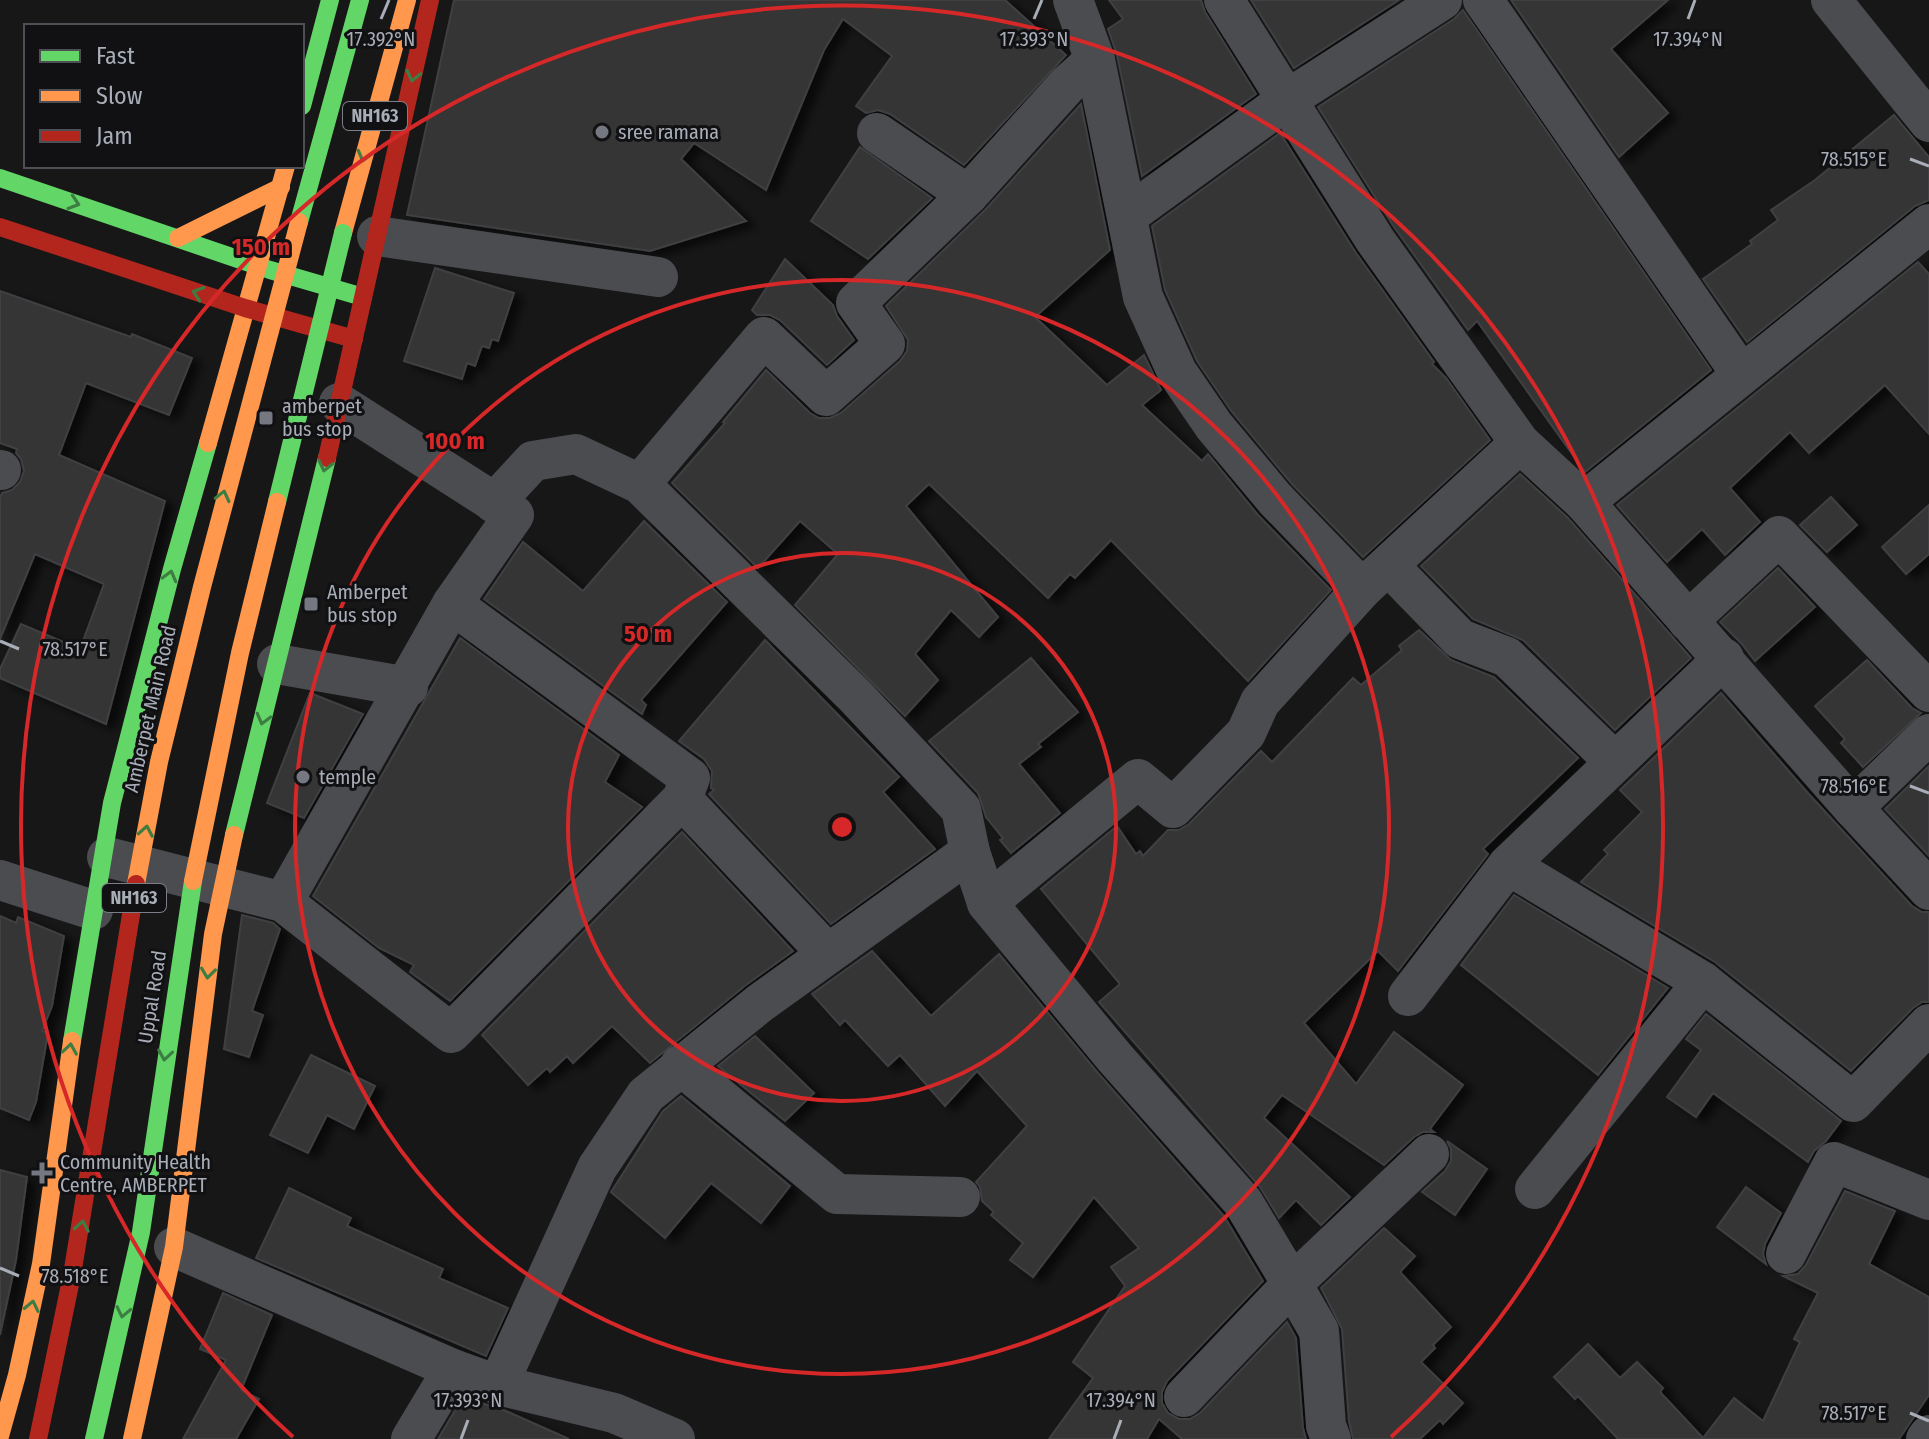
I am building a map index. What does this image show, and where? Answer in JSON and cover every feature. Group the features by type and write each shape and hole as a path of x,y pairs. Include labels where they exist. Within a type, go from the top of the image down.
{"main road":[{"path":"304,98 330,0"},
{"name":"Amberpet Main Road","path":"38,1439 58,1354 83,1221 128,931 156,776 227,480 360,0"},
{"name":"NH163","path":"360,235 407,0"},
{"path":"132,1439 174,1247 213,934 239,810 277,664 363,297 360,235 430,0"},
{"path":"0,1436 11,1350 41,1264 62,1098 112,803 172,569 286,168"},
{"path":"0,178 259,267 363,297"},
{"path":"178,238 281,187"},
{"path":"0,227 245,308 354,339"},
{"name":"Uppal Road","path":"94,1439 141,1232 157,1107 196,864 240,653 307,376 360,235"}],"street":[{"path":"1073,0 1095,60 1143,297 1177,372 1214,426 1275,499 1460,639 1507,657 1614,761"},
{"path":"1224,0 1375,240 1520,443 1584,502 1929,890"},
{"path":"1128,215 1288,99 1442,0"},
{"path":"1483,0 1741,374"},
{"path":"1831,0 1929,122"},
{"path":"640,484 764,337 826,396 885,344 856,303 968,195 1068,84 1095,60"},
{"path":"877,133 968,195"},
{"path":"1584,502 1929,224"},
{"path":"360,235 658,277"},
{"path":"283,902 408,687 452,604 514,515 339,403"},
{"path":"987,903 1138,779 1173,808 1246,733 1260,702 1376,578 1520,443"},
{"path":"494,503 533,461 576,454 640,484 856,697 961,809 970,852 987,903 1115,1058 1243,1202 1292,1284 1319,1331 1326,1426 1331,1439"},
{"path":"1688,621 1779,536 1929,692"},
{"path":"102,856 283,902 451,1033 682,799 690,778 452,604"},
{"path":"1408,996 1508,865 1724,658"},
{"path":"277,664 408,687"},
{"path":"1853,808 1929,734"},
{"path":"682,799 827,953"},
{"path":"498,1385 597,1168 646,1095 680,1065 827,953 970,852"},
{"path":"1508,865 1703,982 1853,1102"},
{"path":"0,880 93,910"},
{"path":"1535,1189 1703,982"},
{"path":"1786,1254 1834,1162 1853,1102 1929,1024"},
{"path":"680,1065 837,1194 960,1197"},
{"path":"1184,1397 1292,1284 1429,1154"},
{"path":"1834,1162 1929,1200"},
{"path":"174,1247 453,1369 608,1426 675,1439"},
{"path":"411,1439 453,1369"}],"building":[{"name":"sree ramana","path":"454,0 1005,0 1066,55 964,165 890,114 878,110 866,113 856,106 892,56 843,19 824,50 766,190 694,143 681,159 746,221 650,251 407,215"},
{"path":"1109,0 1201,0 1205,12 1256,94 1142,176 1117,55 1108,29 1123,19"},
{"path":"1251,0 1399,0 1294,68"},
{"path":"1511,0 1668,0 1611,49 1668,113 1619,157"},
{"path":"1463,10 1711,370 1585,472 1477,321 1468,330 1394,227 1318,107 1454,19"},
{"path":"1081,104 1110,250 1035,317 1107,385 1144,355 1161,390 1142,405 1202,461 1208,454 1258,515 1331,590 1248,681 1111,540 1075,578 1070,574 1048,598 929,484 906,506 998,617 979,637 951,610 915,654 938,680 905,716 795,605 838,554 800,521 758,568 672,483 766,370 810,413 819,418 830,418 841,413 900,361 907,351 908,340 886,306 985,210"},
{"path":"1894,115 1929,157 1929,200 1915,206 1747,342 1703,279 1752,244 1750,241 1778,220 1771,210 1815,180"},
{"path":"1280,133 1356,253 1434,362 1432,364 1446,378 1490,440 1363,557 1292,484 1232,412 1197,361 1165,290 1152,226"},
{"path":"860,147 932,198 868,259 811,221"},
{"path":"785,259 833,305 854,340 827,365 780,320 770,315 757,315 752,310"},
{"path":"1918,262 1929,274 1929,434 1885,385 1809,453 1790,432 1730,488 1760,522 1725,555 1702,529 1667,562 1617,505"},
{"path":"435,268 514,293 498,341 492,339 489,348 482,346 475,366 467,363 462,379 404,361"},
{"path":"0,291 131,337 132,334 192,358 169,415 86,383 59,455 165,501 106,724 0,678 0,669 21,624 80,649 104,584 35,554 0,639 0,498 2,493 12,490 20,482 24,471 17,449 0,443"},
{"path":"1520,474 1568,518 1691,658 1615,730 1523,640 1473,619 1421,566"},
{"path":"1831,497 1857,525 1827,552 1800,525"},
{"path":"1929,505 1929,554 1906,574 1882,547"},
{"path":"644,521 727,602 641,700 646,705 642,714 484,599 523,542 583,591"},
{"path":"1778,568 1815,607 1755,661 1720,622"},
{"path":"1419,630 1451,660 1494,677 1578,758 1483,849 1488,854 1398,971 1378,951 1304,1023 1356,1084 1394,1032 1463,1085 1430,1129 1434,1132 1423,1132 1414,1137 1384,1165 1282,1095 1264,1118 1350,1197 1321,1225 1296,1200 1279,1218 1260,1187 1099,1002 1120,984 1041,889 1117,826 1136,854 1140,851 1143,856 1168,830 1179,830 1189,824 1261,751 1272,762 1353,678 1361,685 1402,650 1399,646"},
{"path":"460,638 619,755 605,782 642,807 450,1001 410,972 414,965 379,948 313,896"},
{"path":"765,640 899,777 883,792 935,849 831,924 709,794 714,790 711,788 712,771 704,759 679,741"},
{"path":"1031,658 1078,712 1038,744 1041,747 1019,764 1060,813 1011,853 986,817 978,793 929,741"},
{"path":"1867,660 1912,708 1921,713 1863,767 1841,743 1845,739 1815,706"},
{"path":"310,693 363,714 304,818 267,803"},
{"path":"1721,693 1912,906 1929,912 1929,1002 1922,1002 1913,1008 1851,1071 1715,962 1581,882 1608,854 1604,850 1642,812 1620,790"},
{"path":"1929,766 1929,856 1885,809"},
{"path":"682,832 793,951 650,1063 612,1026 573,1063 567,1056 550,1072 547,1068 528,1085 482,1035"},
{"path":"1514,895 1668,988 1598,1075 1461,965"},
{"path":"242,915 273,923 280,929 252,1011 263,1015 249,1057 224,1049"},
{"path":"0,916 16,923 18,917 64,936 52,1006 42,1031 48,1033 36,1102 29,1120 0,1108"},
{"path":"872,951 931,1016 999,954 1098,1073 1224,1216 1263,1281 1167,1381 1162,1392 1162,1403 1168,1413 1179,1419 1190,1419 1200,1413 1287,1322 1296,1338 1306,1439 1182,1439 1159,1419 1147,1439 1049,1439 1093,1378 1073,1362 1125,1286 1111,1267 1139,1248 1094,1197 1033,1277 1010,1260 1023,1243 991,1215 994,1212 982,1201 976,1182 1027,1126 977,1071 945,1106 900,1055 888,1066 845,1020 840,1025 812,994"},
{"path":"1706,1014 1841,1121 1808,1162 1713,1093 1696,1117 1667,1097 1701,1050 1686,1039"},
{"path":"755,1036 814,1093 785,1121 718,1066"},
{"path":"311,1055 375,1086 354,1129 327,1115 308,1153 270,1135"},
{"path":"681,1096 790,1186 761,1223 711,1183 665,1238 611,1192 663,1111"},
{"path":"1447,1141 1487,1169 1455,1215 1422,1192 1445,1171 1451,1161"},
{"path":"0,1170 27,1177 16,1260 0,1335"},
{"path":"1746,1187 1781,1213 1765,1244 1763,1254 1766,1264 1717,1227"},
{"path":"289,1188 351,1218 347,1226 443,1269 439,1278 508,1308 486,1356 256,1258"},
{"path":"1845,1191 1895,1211 1869,1264 1929,1297 1929,1395 1899,1439 1618,1439 1578,1396 1575,1399 1554,1377 1588,1344 1620,1378 1637,1362 1663,1388 1660,1392 1703,1438 1734,1398 1763,1421 1800,1342 1794,1339 1818,1293 1783,1276 1798,1274 1806,1265"},
{"path":"1384,1228 1415,1256 1400,1272 1451,1327 1421,1362 1463,1403 1443,1424 1440,1420 1420,1439 1353,1439 1342,1329 1321,1288"},
{"path":"223,1293 272,1315 241,1390 259,1399 236,1439 183,1439 226,1360 200,1349"},
{"path":"463,1397 506,1411 569,1439 438,1439"}],"traffic: fast":[{"path":"304,98 330,0"},
{"path":"299,222 360,0"},
{"path":"0,178 270,270 363,297"},
{"path":"277,502 343,233"},
{"path":"72,1041 112,803 208,443"},
{"path":"234,835 327,458"},
{"path":"94,1439 141,1232 193,881"}],"traffic: slow":[{"path":"343,233 407,0"},
{"path":"208,443 285,168"},
{"path":"178,238 281,187"},
{"path":"136,884 159,762 202,587 299,222"},
{"path":"193,881 240,653 277,502"},
{"path":"132,1439 174,1247 213,934 234,835"},
{"path":"0,1436 41,1264 72,1041"}],"traffic: jam":[{"path":"327,458 430,0"},
{"path":"0,227 245,308 354,339"},
{"path":"38,1439 72,1275 136,884"}],"place":[{"name":"sree ramana","path":"602,132"},
{"name":"amberpet bus stop","path":"266,418"},
{"name":"Amberpet bus stop","path":"311,604"},
{"name":"temple","path":"303,777"},
{"name":"Community Health Centre, AMBERPET","path":"42,1173"}]}
